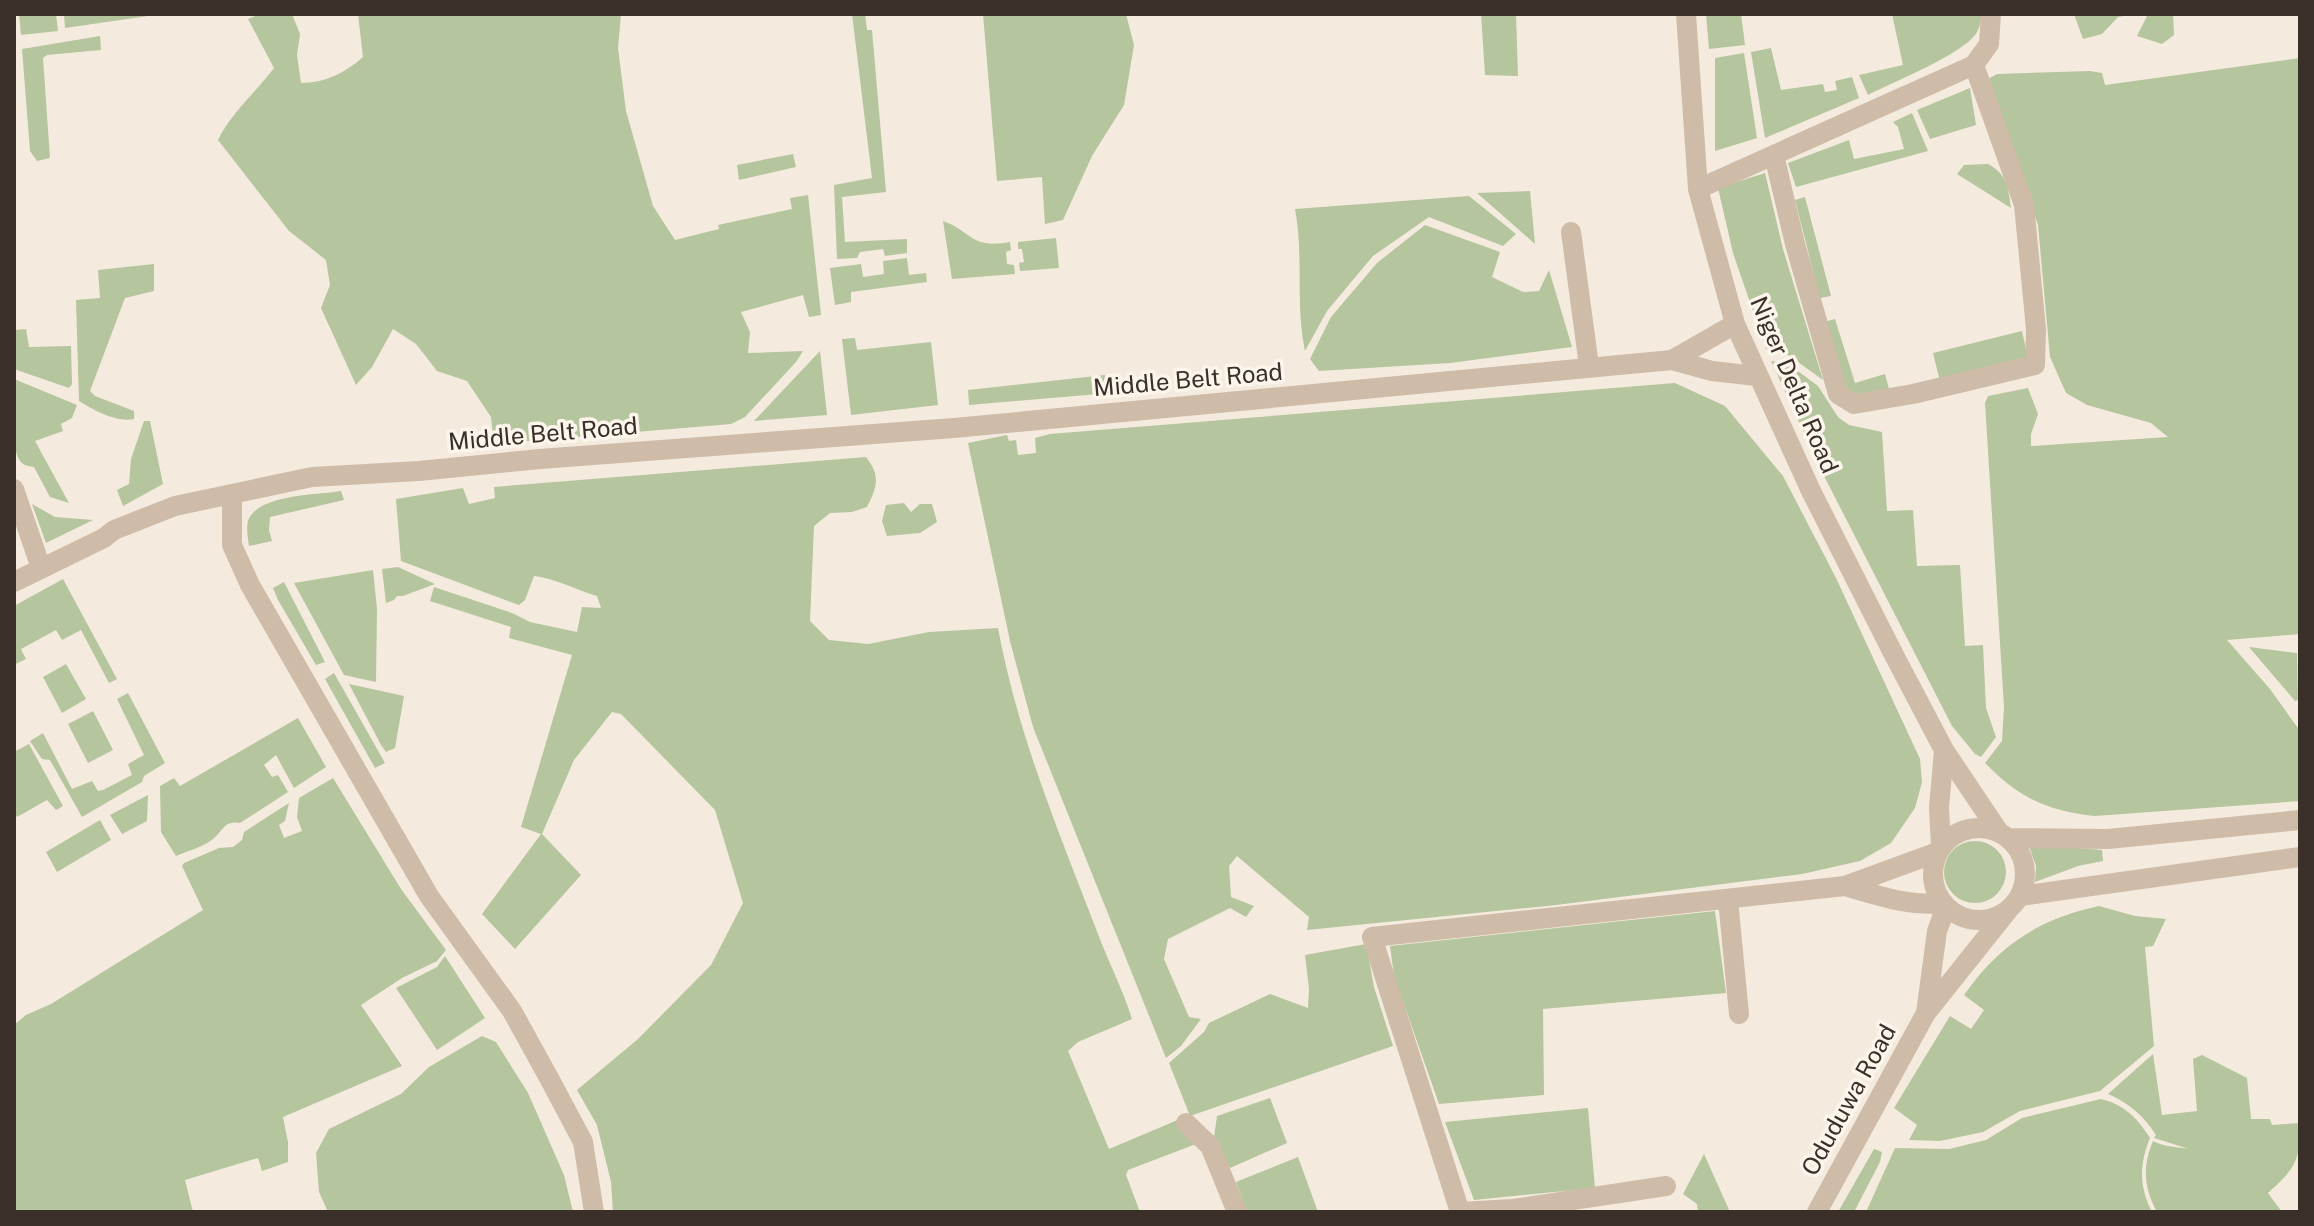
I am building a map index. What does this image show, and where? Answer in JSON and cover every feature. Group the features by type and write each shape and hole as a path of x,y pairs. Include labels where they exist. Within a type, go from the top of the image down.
{"street":[{"name":"Niger Delta Road","path":"1686,14 1698,189 1735,324 1811,491 1944,750 2004,835"},
{"path":"1698,189 1974,65 1989,44 1991,14"},
{"path":"1774,155 1795,244 1838,394 1854,404 1902,397 2035,365 2036,329 2024,205 1974,65"},
{"path":"1571,232 1589,366"},
{"name":"Middle Belt Road","path":"1672,360 1735,324"},
{"name":"Middle Belt Road","path":"14,582 128,524 175,506 312,477 938,430 1672,360 1712,371 1757,376"},
{"path":"14,489 41,568"},
{"path":"232,494 232,545 250,585 429,896 512,1011 549,1078 583,1142 594,1212"},
{"path":"1944,750 1939,849 1932,870 1935,888 1944,905 1960,917 1977,921 1994,918 2014,903 2113,883 2300,857"},
{"path":"1666,1186 1513,1211 1460,1212 1372,937 1845,886 1939,849 1953,835 1967,829 1984,828 2004,835 2108,839 2300,820"},
{"path":"1926,1013 2014,903 2025,881 2025,865 2019,850 2004,835"},
{"path":"1845,886 1922,906 1944,905"},
{"path":"1728,900 1739,1014"},
{"path":"1926,1013 1937,931 1944,905"},
{"name":"Oduduwa Road","path":"1817,1212 1926,1013"},
{"path":"1186,1123 1210,1146 1237,1212"}],"green space":[{"path":"19,14 56,14 58,31 21,35"},
{"path":"64,14 162,14 65,28"},
{"path":"260,14 292,14 300,34 297,55 301,83 334,76 363,57 358,14 621,14 618,48 626,111 653,206 675,240 719,229 718,225 792,209 790,198 808,195 821,315 809,317 803,295 741,312 750,332 748,353 803,351 745,417 731,424 494,444 491,417 467,381 437,371 416,344 393,329 372,367 356,385 321,308 330,285 326,260 289,231 218,140 274,68 248,19"},
{"path":"852,14 865,14 867,30 872,30 886,192 842,197 845,242 907,239 907,253 885,256 883,249 860,252 857,258 837,259 834,185 872,178"},
{"path":"983,14 1126,14 1134,45 1124,105 1092,156 1063,220 1045,224 1042,177 997,181"},
{"path":"1481,14 1516,14 1518,76 1485,75"},
{"path":"1706,14 1741,14 1745,45 1709,49"},
{"path":"1892,14 1982,14 1977,32 1959,49 1868,95 1859,75 1903,65"},
{"path":"2074,14 2137,14 2118,17 2102,34 2083,39"},
{"path":"2148,14 2173,14 2174,35 2162,44 2137,36"},
{"path":"100,36 101,50 47,55 43,58 50,158 37,161 30,151 22,49"},
{"path":"1771,48 1781,90 1823,84 1825,92 1837,90 1835,81 1852,77 1859,98 1765,138 1751,52"},
{"path":"1744,53 1757,138 1715,151 1715,58"},
{"path":"2300,58 2300,634 2227,640 2270,689 2300,731 2300,801 2095,816 2048,806 2009,785 1985,763 2002,741 2004,707 1985,403 1988,396 2028,388 2038,414 2031,434 2031,446 2168,437 2151,423 2087,405 2066,393 2050,357 2038,225 1986,80 1997,74 2090,71 2102,73 2105,85"},
{"path":"1970,88 1976,125 1930,139 1917,110"},
{"path":"1912,113 1928,151 1796,187 1788,163 1849,140 1854,159 1904,149 1898,127 1893,122"},
{"path":"793,154 796,167 739,180 737,165"},
{"path":"1988,164 2006,182 2011,208 1957,174 1964,165"},
{"path":"1765,173 1783,249 1823,380 1788,355 1766,349 1733,253 1718,188"},
{"path":"1530,191 1535,244 1477,193"},
{"path":"1469,196 1516,234 1503,246 1429,217 1373,256 1327,311 1305,351 1300,315 1295,209"},
{"path":"1805,197 1831,296 1820,298 1795,200"},
{"path":"943,221 979,241 997,244 1010,242 1011,250 1006,252 1007,264 1014,265 1015,274 952,279"},
{"path":"1425,225 1500,252 1492,277 1523,292 1539,291 1549,270 1572,347 1450,363 1319,371 1310,359 1331,317 1377,263"},
{"path":"1056,238 1059,268 1020,271 1019,263 1024,262 1018,242"},
{"path":"907,258 909,275 926,273 927,282 851,292 851,302 835,305 830,268 861,264 863,277 884,274 883,261"},
{"path":"154,264 154,291 125,298 90,391 95,396 134,411 134,419 113,417 79,401 76,300 100,298 98,270"},
{"path":"1835,319 1855,383 1885,374 1889,389 1849,395 1824,322"},
{"path":"26,329 29,347 71,346 72,384 69,388 14,369 14,330"},
{"path":"2022,331 2028,359 1940,381 1933,353"},
{"path":"855,338 857,350 931,342 938,405 851,415 842,339"},
{"path":"820,351 827,415 754,421"},
{"path":"1771,361 1787,363 1818,386 1838,417 1849,425 1882,432 1887,511 1913,510 1917,566 1960,565 1965,646 1983,645 1986,708 1996,737 1981,757 1952,726 1822,472"},
{"path":"1105,375 1110,393 969,405 968,390"},
{"path":"14,379 77,405 72,418 61,424 63,431 35,441 69,503 50,497 34,467 23,464 18,457 14,437"},
{"path":"1675,383 1725,406 1783,476 1836,578 1920,759 1922,782 1915,808 1891,843 1860,861 1802,874 1556,905 1307,930 1309,917 1237,856 1229,866 1231,897 1254,906 1246,917 1230,908 1168,939 1164,959 1189,1017 1201,1019 1181,1046 1166,1058 1033,727 1010,641 968,443 1007,435 1009,441 1016,440 1018,455 1036,453 1035,438 1050,434"},
{"path":"144,421 150,421 163,484 123,506 117,490 129,484 131,459"},
{"path":"866,457 876,476 867,507 852,512 830,513 814,526 810,621 829,640 868,644 929,632 998,628 1006,668 1041,783 1132,1019 1078,1042 1068,1051 1109,1149 1180,1119 1196,1144 1128,1170 1126,1175 1140,1212 613,1212 611,1182 597,1125 577,1090 638,1039 711,965 743,903 715,810 621,714 612,712 574,760 542,834 581,875 515,949 482,914 541,834 521,827 572,655 509,638 511,627 430,601 434,587 530,622 577,632 582,607 601,608 597,596 542,577 534,576 525,600 519,605 401,561 396,499 463,488 469,504 495,498 494,487"},
{"path":"341,491 344,500 270,517 272,541 249,546 248,521 263,505 289,497"},
{"path":"904,503 911,512 920,504 932,504 937,522 920,533 887,536 882,521 886,505"},
{"path":"32,504 55,517 93,520 46,543"},
{"path":"398,567 435,584 397,596 386,603 382,569"},
{"path":"373,570 377,609 376,682 344,675 294,583"},
{"path":"63,579 117,679 109,683 81,630 62,640 56,630 21,649 26,659 14,665 14,606"},
{"path":"284,582 325,662 316,665 278,600 273,588"},
{"path":"2249,647 2297,653 2298,700 2295,701"},
{"path":"66,664 86,699 62,713 43,677"},
{"path":"334,673 385,763 375,768 325,679"},
{"path":"349,684 404,696 395,748 386,752"},
{"path":"128,693 165,763 144,776 142,782 82,817 50,760 42,759 30,741 43,733 72,789 92,781 98,791 103,790 132,775 128,764 144,755 117,699"},
{"path":"93,711 113,750 88,763 68,724"},
{"path":"298,718 326,767 294,788 276,755 264,765 272,777 278,775 288,792 240,823 227,824 205,844 176,856 161,832 160,786 174,778 180,786"},
{"path":"29,744 63,806 56,810 47,800 17,817 14,812 14,752"},
{"path":"333,778 401,889 446,950 437,961 402,978 361,1005 402,1066 283,1117 288,1162 262,1171 258,1158 185,1180 193,1212 14,1212 14,1025 203,910 182,866 184,863 219,848 233,847 242,840 244,832 289,803 285,821 279,825 284,838 302,831 297,817 299,798"},
{"path":"148,795 147,821 122,834 110,815"},
{"path":"100,820 111,840 57,872 46,852"},
{"path":"1975,841 1997,850 2006,872 1997,894 1975,903 1953,894 1944,872 1953,850"},
{"path":"2028,843 2102,850 2103,861 2078,866 2035,882 2036,866"},
{"path":"2099,906 2135,916 2166,919 2153,946 2145,947 2154,1046 2100,1091 2020,1111 1983,1132 1940,1141 1909,1140 1917,1125 1894,1108 1950,1016 1971,1029 1984,1010 1964,995 1977,977 2006,948 2039,927"},
{"path":"1715,911 1726,993 1543,1009 1544,1095 1439,1104 1394,976 1390,946"},
{"path":"1366,944 1374,987 1393,1046 1190,1116 1169,1063 1204,1032 1209,1023 1270,994 1308,1008 1305,955"},
{"path":"445,956 485,1018 437,1050 396,988 437,967"},
{"path":"482,1036 496,1042 528,1093 564,1175 573,1212 328,1212 319,1192 316,1153 329,1129 401,1094 429,1067"},
{"path":"2153,1054 2162,1115 2197,1111 2193,1059 2202,1055 2247,1078 2251,1119 2270,1119 2272,1125 2300,1123 2299,1147 2294,1163 2268,1193 2282,1212 2157,1212 2146,1177 2153,1141 2189,1149 2154,1138 2156,1135 2141,1116 2108,1094"},
{"path":"1270,1098 1287,1143 1230,1168 1214,1137 1217,1116"},
{"path":"2101,1099 2130,1113 2150,1138 2142,1175 2152,1212 1866,1212 1895,1148 1949,1149 1986,1140 2022,1118"},
{"path":"1588,1108 1595,1188 1474,1200 1445,1122"},
{"path":"1874,1149 1882,1152 1880,1162 1854,1212 1838,1212"},
{"path":"1704,1154 1730,1212 1698,1212 1697,1204 1683,1194"},
{"path":"1298,1157 1318,1212 1247,1212 1236,1182"}]}
